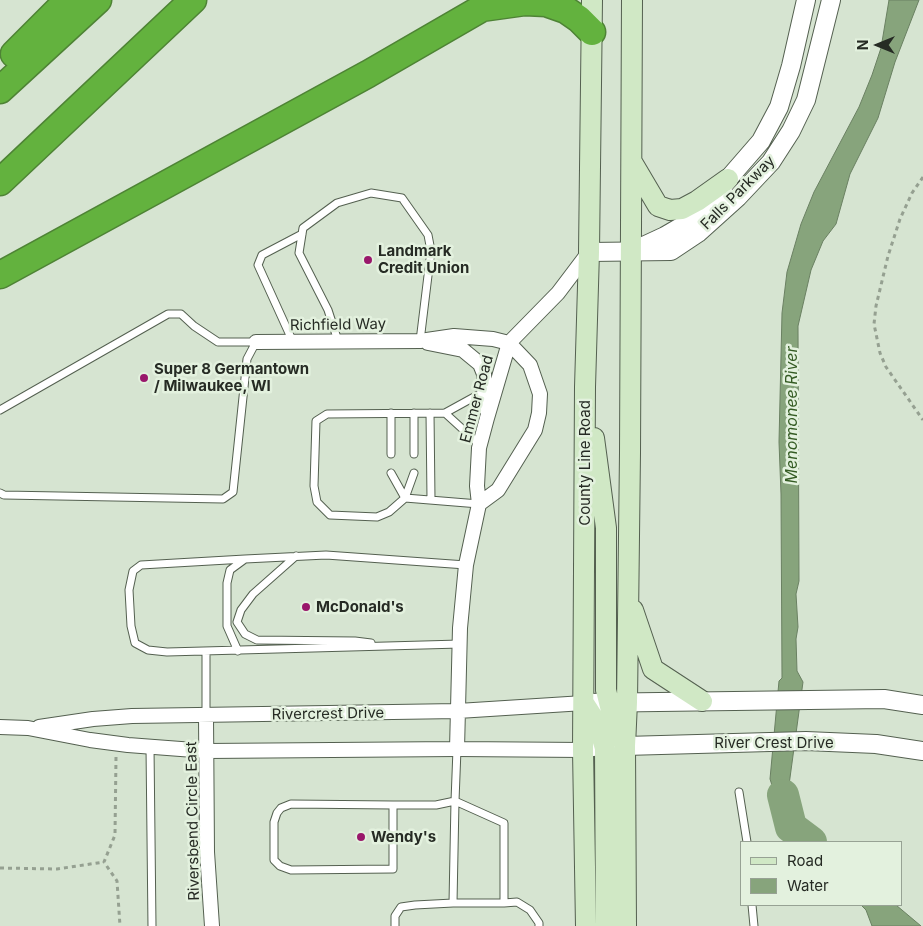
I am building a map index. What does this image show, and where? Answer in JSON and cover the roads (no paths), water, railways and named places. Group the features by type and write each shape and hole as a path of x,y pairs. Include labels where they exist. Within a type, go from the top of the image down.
{"highway":[{"path":"0,69 68,0"},
{"path":"0,90 98,0"},
{"path":"0,182 193,0"},
{"path":"0,275 242,144 489,4 546,3 566,10 579,19 592,32"}],"main road":[{"name":"County Line Road","path":"587,922 583,750 585,387 589,252 592,0"},
{"path":"626,926 625,746 614,723 618,702 628,596 632,251 632,0"},
{"path":"631,161 658,206 670,210 682,209 697,202 728,179"},
{"path":"585,387 598,459 606,528 605,674 618,702"},
{"path":"628,596 653,669 702,701"},
{"path":"584,703 598,725 604,748 606,926"}],"street":[{"name":"Falls Parkway","path":"632,251 665,236 689,222 714,200 728,179 761,141 779,107 791,66 806,0"},
{"name":"Falls Parkway","path":"589,252 671,251 698,233 738,197 771,162 791,131 806,100 831,0"},
{"path":"509,343 558,294 589,252"},
{"name":"Richfield Way","path":"256,342 420,341 454,336 492,339 509,343"},
{"name":"Richfield Way","path":"420,341 463,350 480,364 484,374 486,418"},
{"name":"Emmer Road","path":"457,749 460,644 466,566 479,504 477,486 480,445 486,418 509,343 530,365 540,394 539,413 535,430 498,490 479,504"},
{"path":"618,702 884,699 923,705"},
{"name":"Rivercrest Drive","path":"28,728 122,716 458,711 618,702"},
{"name":"Riversbend Circle East","path":"206,716 207,852 212,926"},
{"name":"Rivercrest Drive","path":"0,727 28,728 117,744 207,751 583,750 625,746"},
{"name":"River Crest Drive","path":"625,746 806,742 876,744 923,751"}],"lane":[{"path":"338,342 328,310 299,252 303,228 337,203 371,193 402,198 428,235 430,251 420,341"},
{"path":"294,342 258,265 262,255 302,234"},
{"path":"0,410 168,314 181,314 194,326 218,342 256,342 247,359 233,492 223,499 4,495 0,493"},
{"path":"414,472 405,498 389,512 378,517 330,515 317,502 314,486 316,421 327,414 445,413 485,390"},
{"path":"391,413 391,454"},
{"path":"414,413 414,454"},
{"path":"430,413 430,499"},
{"path":"445,413 480,445"},
{"path":"391,472 405,498"},
{"path":"405,498 479,504"},
{"path":"460,644 238,651 148,650 135,643 131,626 130,590 133,571 141,565 326,555 466,566"},
{"path":"296,556 253,594 241,610 237,622 245,634 257,640 355,641 386,646"},
{"path":"238,651 226,626 226,583 230,570 244,559"},
{"path":"206,651 206,716"},
{"path":"150,747 152,926"},
{"path":"453,903 457,749"},
{"path":"739,792 748,841"},
{"path":"393,805 393,869 291,870 280,866 274,860 274,822 276,813 281,808 291,804 436,805 455,801 504,823 504,902"},
{"path":"395,926 395,916 400,907 415,904 517,902 530,910 539,926"},
{"path":"752,906 754,926"}],"water":[{"path":"889,0 919,0 895,62 878,118 850,174 836,224 823,241 811,270 798,326 799,581 796,594 798,627 796,639 797,671 803,682 789,785 791,807 804,841 788,841 785,837 784,823 770,779 779,681 782,678 779,442 782,313 787,272 801,224 814,192 859,107 881,48"},
{"path":"862,906 897,906 921,926 872,926 866,910"}],"waterway":[{"name":"Menomonee River","path":"783,795 791,827 810,841"}],"place":[{"name":"Landmark Credit Union","path":"368,260"},
{"name":"Super 8 Germantown / Milwaukee, WI","path":"144,378"},
{"name":"McDonald's","path":"306,607"},
{"name":"Wendy's","path":"361,837"}]}
